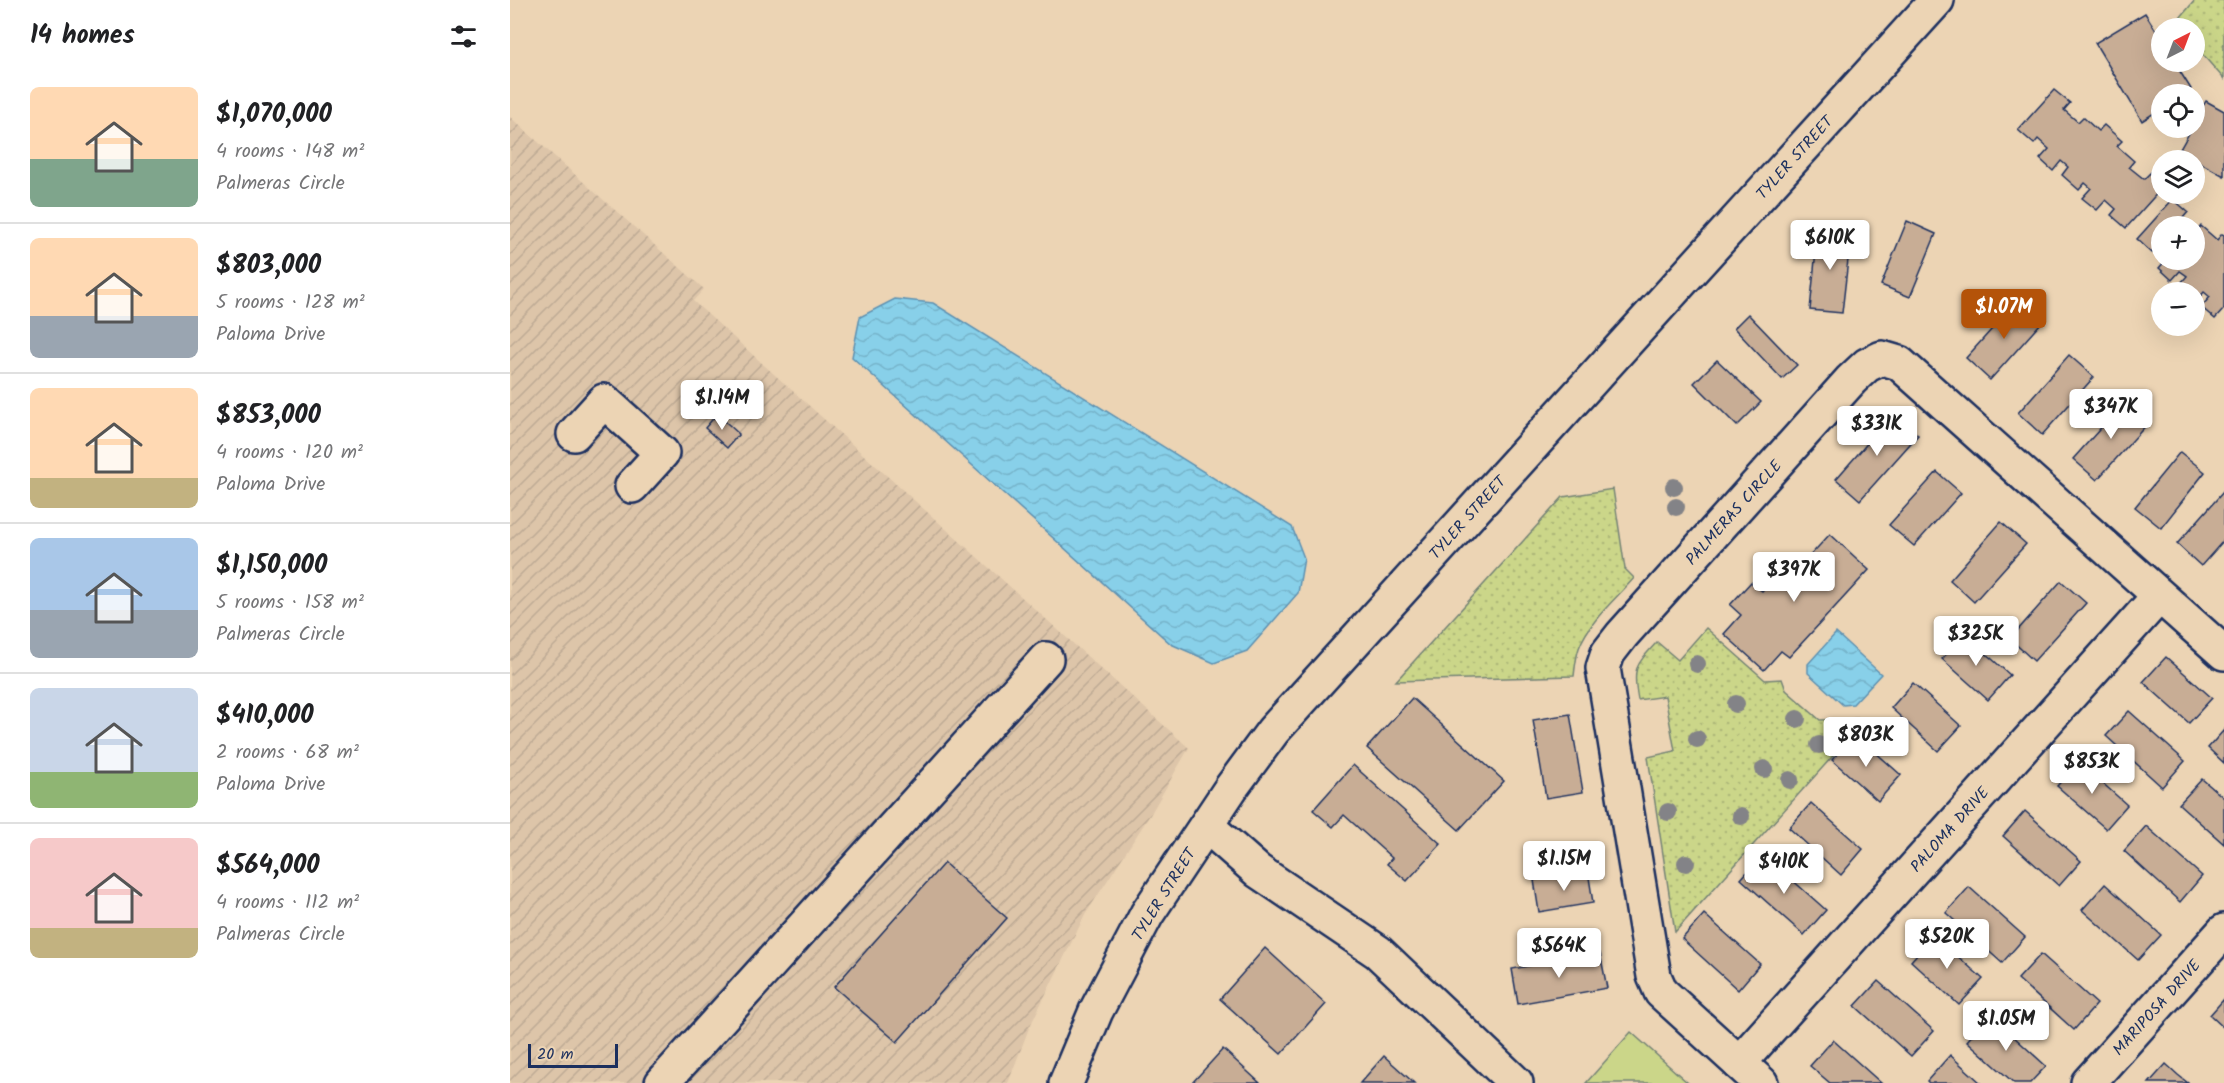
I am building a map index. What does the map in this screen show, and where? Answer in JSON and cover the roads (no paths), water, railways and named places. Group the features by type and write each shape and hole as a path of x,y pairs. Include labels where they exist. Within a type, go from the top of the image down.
{"street":[{"name":"TYLER STREET","path":"1066,1083 1096,1011 1147,914 1248,764 1299,701 1937,0"},
{"name":"PALMERAS CIRCLE","path":"1750,1073 1661,992 1654,976 1603,668 1608,653 1622,635 1788,450 1868,365 1882,358 1899,363 2224,653"},
{"path":"574,434 604,401 662,453 632,486"},
{"name":"PALOMA DRIVE","path":"1750,1073 2159,596"},
{"path":"662,1083 1047,659"},
{"path":"1207,826 1258,871 1378,952 1516,1083"},
{"name":"MARIPOSA DRIVE","path":"2088,1083 2224,932"}],"water":[{"path":"895,299 933,303 1292,527 1304,558 1298,593 1247,651 1214,663 1171,644 852,357 860,317"},
{"path":"1836,633 1881,674 1853,704 1843,705 1808,673 1808,664"}]}
